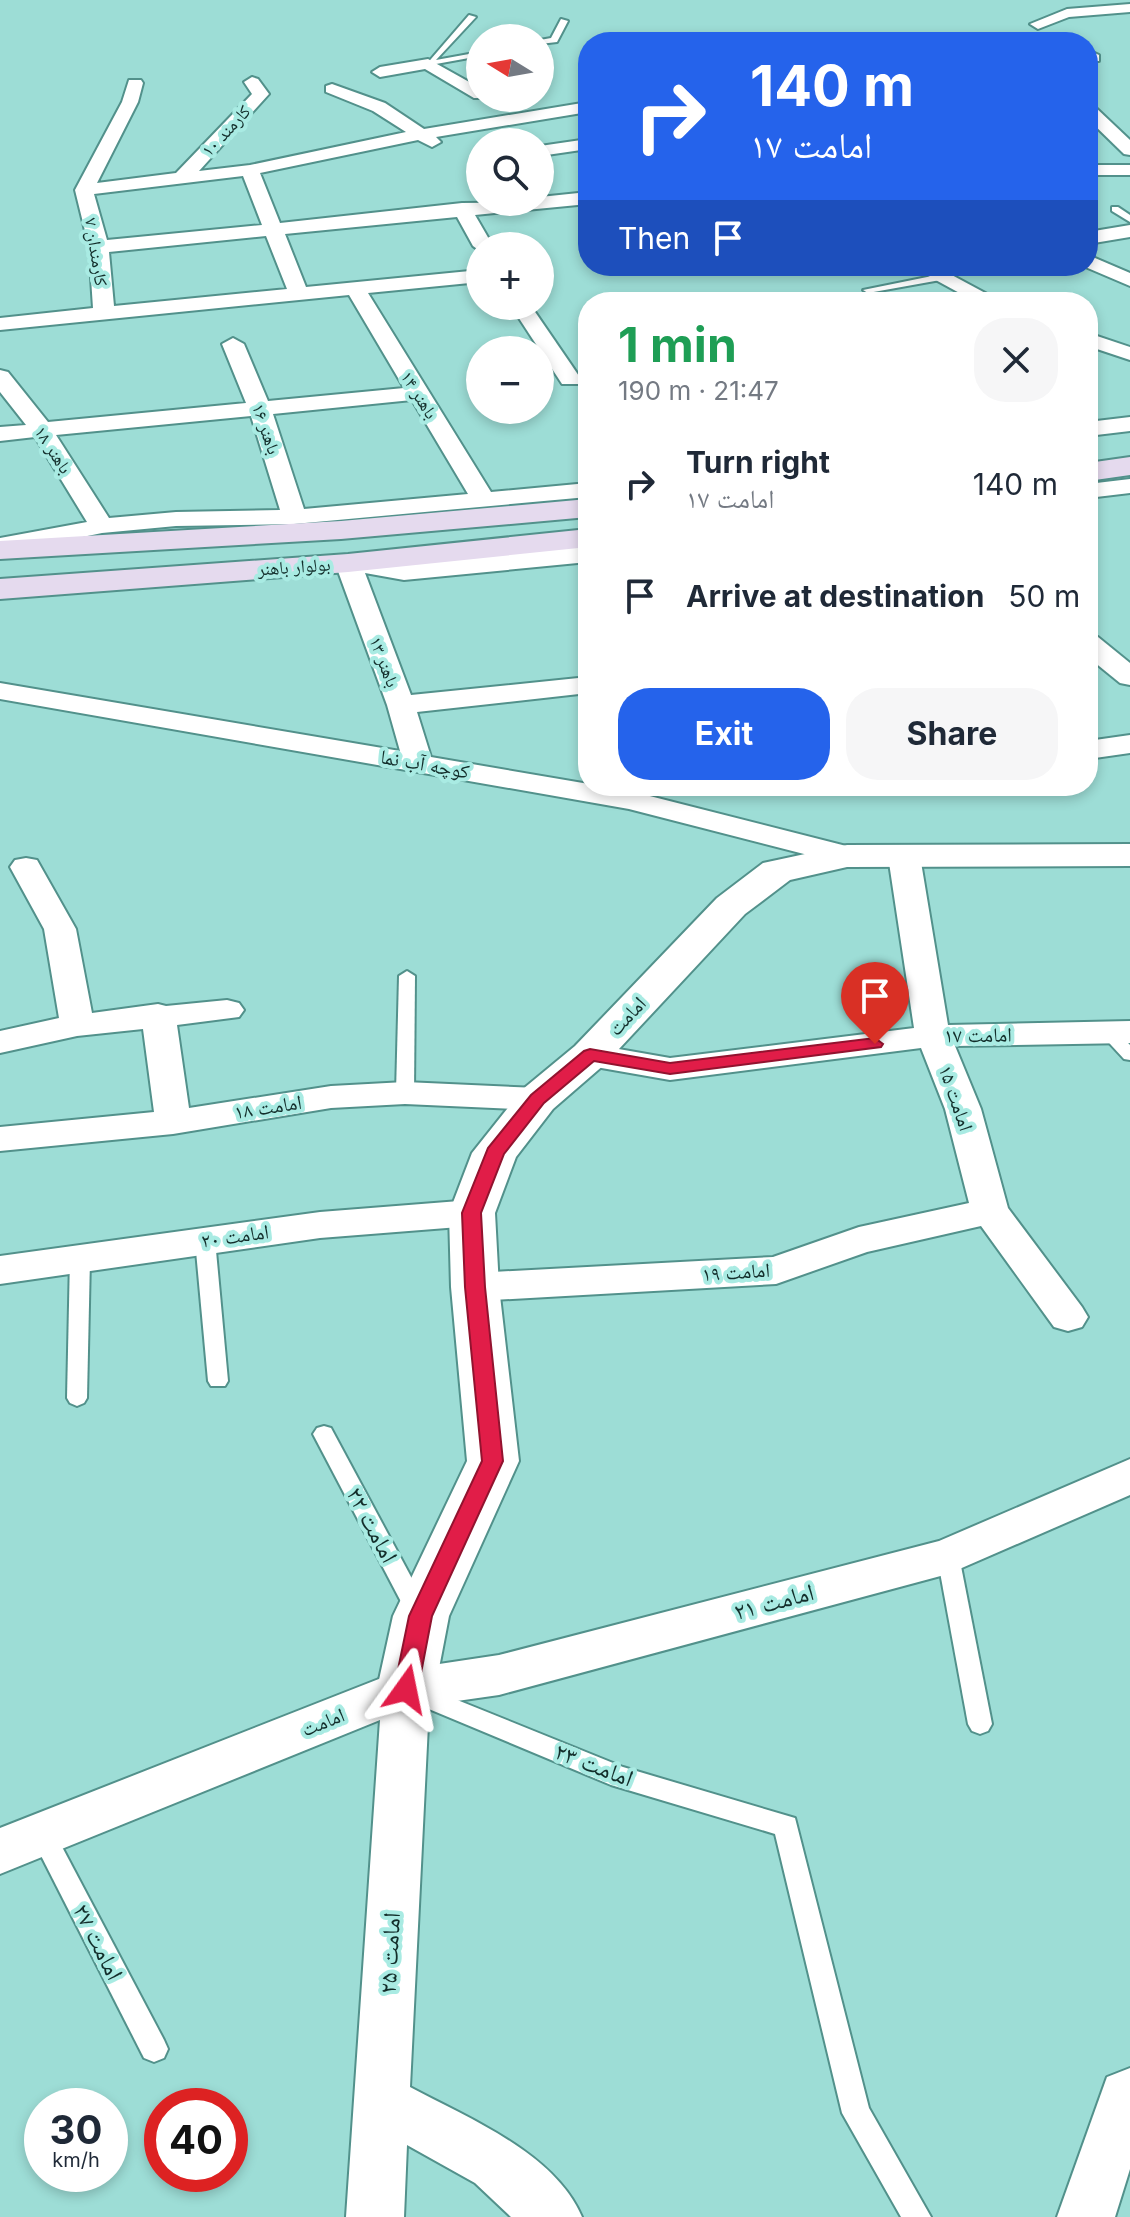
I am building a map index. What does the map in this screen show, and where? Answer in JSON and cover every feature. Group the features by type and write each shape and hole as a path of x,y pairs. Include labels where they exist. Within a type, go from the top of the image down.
{"main road":[{"path":"1098,482 1130,466"},
{"name":"بولوار باهنر","path":"0,548 341,530 578,509"},
{"name":"بولوار باهنر","path":"0,589 348,563 578,539"}],"street":[{"path":"1051,32 1038,24 1067,13 1130,8"},
{"path":"380,72 428,64 466,87"},
{"name":"کارمند ۱۰","path":"180,180 261,94 252,82"},
{"path":"84,190 130,102 135,83"},
{"path":"332,89 379,107 418,135 438,145 452,147"},
{"path":"529,128 578,111"},
{"path":"501,112 521,128"},
{"path":"1098,120 1130,150"},
{"path":"84,190 250,170 418,135 466,133"},
{"path":"554,149 578,145"},
{"path":"554,159 578,156"},
{"path":"250,170 299,294"},
{"path":"1098,170 1130,170"},
{"name":"کارمندان ۷","path":"84,190 99,247 104,314"},
{"path":"99,247 578,199"},
{"path":"462,209 475,232"},
{"path":"1098,236 1130,231"},
{"path":"1098,266 1130,280"},
{"path":"0,324 466,277"},
{"path":"942,277 972,292"},
{"name":"باهنر ۱۴","path":"355,289 485,501"},
{"path":"530,320 570,379"},
{"path":"1098,335 1116,329"},
{"path":"1098,342 1130,354"},
{"name":"باهنر ۱۶","path":"233,344 260,409 294,517"},
{"name":"باهنر ۱۸","path":"0,377 41,429 102,526"},
{"path":"0,434 417,393"},
{"path":"1108,444 1130,424"},
{"path":"1098,484 1130,486"},
{"path":"1098,487 1130,509"},
{"path":"0,548 102,526 176,519 294,517 578,491"},
{"path":"348,563 404,572 578,555"},
{"name":"باهنر ۱۳","path":"348,563 401,705 418,762"},
{"path":"1098,651 1130,677"},
{"path":"401,705 578,686"},
{"name":"کوچه آب نما","path":"0,691 578,791"},
{"path":"1098,749 1130,744"},
{"name":"کوچه آب نما","path":"608,796 847,856"},
{"name":"امامت","path":"21,1843 406,1689 421,1616 493,1461 475,1287 472,1213 495,1153 538,1099 590,1055 731,906 777,871 847,856 1130,855"},
{"name":"امامت ۱۵","path":"904,856 933,1036 963,1109 990,1211 1068,1317"},
{"path":"26,867 60,929 77,1025"},
{"path":"0,1042 77,1025 158,1014 227,1010"},
{"path":"158,1014 173,1122"},
{"name":"امامت ۱۷","path":"590,1055 670,1069 933,1036 1123,1040"},
{"name":"امامت ۱۸","path":"0,1139 173,1122 331,1097 405,1093 538,1099"},
{"name":"امامت ۱۹","path":"475,1287 776,1270 859,1240 990,1211"},
{"name":"امامت ۲۰","path":"0,1270 320,1225 472,1213"},
{"name":"امامت ۲۱","path":"406,1689 499,1675 948,1556 1130,1476"},
{"name":"امامت ۲۵","path":"375,2217 406,1689"},
{"path":"1086,2217 1126,2096 1130,2095"},
{"path":"381,2101 495,2163 553,2217"}],"lane":[{"path":"428,64 472,17"},
{"path":"554,40 564,21"},
{"path":"428,64 466,57"},
{"path":"1115,209 1130,219"},
{"path":"868,290 942,277"},
{"path":"405,1093 407,976"},
{"path":"205,1240 218,1381"},
{"path":"77,1398 80,1258"},
{"name":"امامت ۲۲","path":"324,1434 421,1616"},
{"path":"948,1556 980,1724"},
{"name":"امامت ۲۳","path":"406,1689 620,1777 786,1826 856,2113 917,2217"},
{"name":"امامت ۲۷","path":"21,1843 154,2049"}],"route":[{"path":"406,1689 421,1616 493,1461 475,1287 472,1213 495,1153 538,1099 590,1055 670,1069 875,1044"}]}
